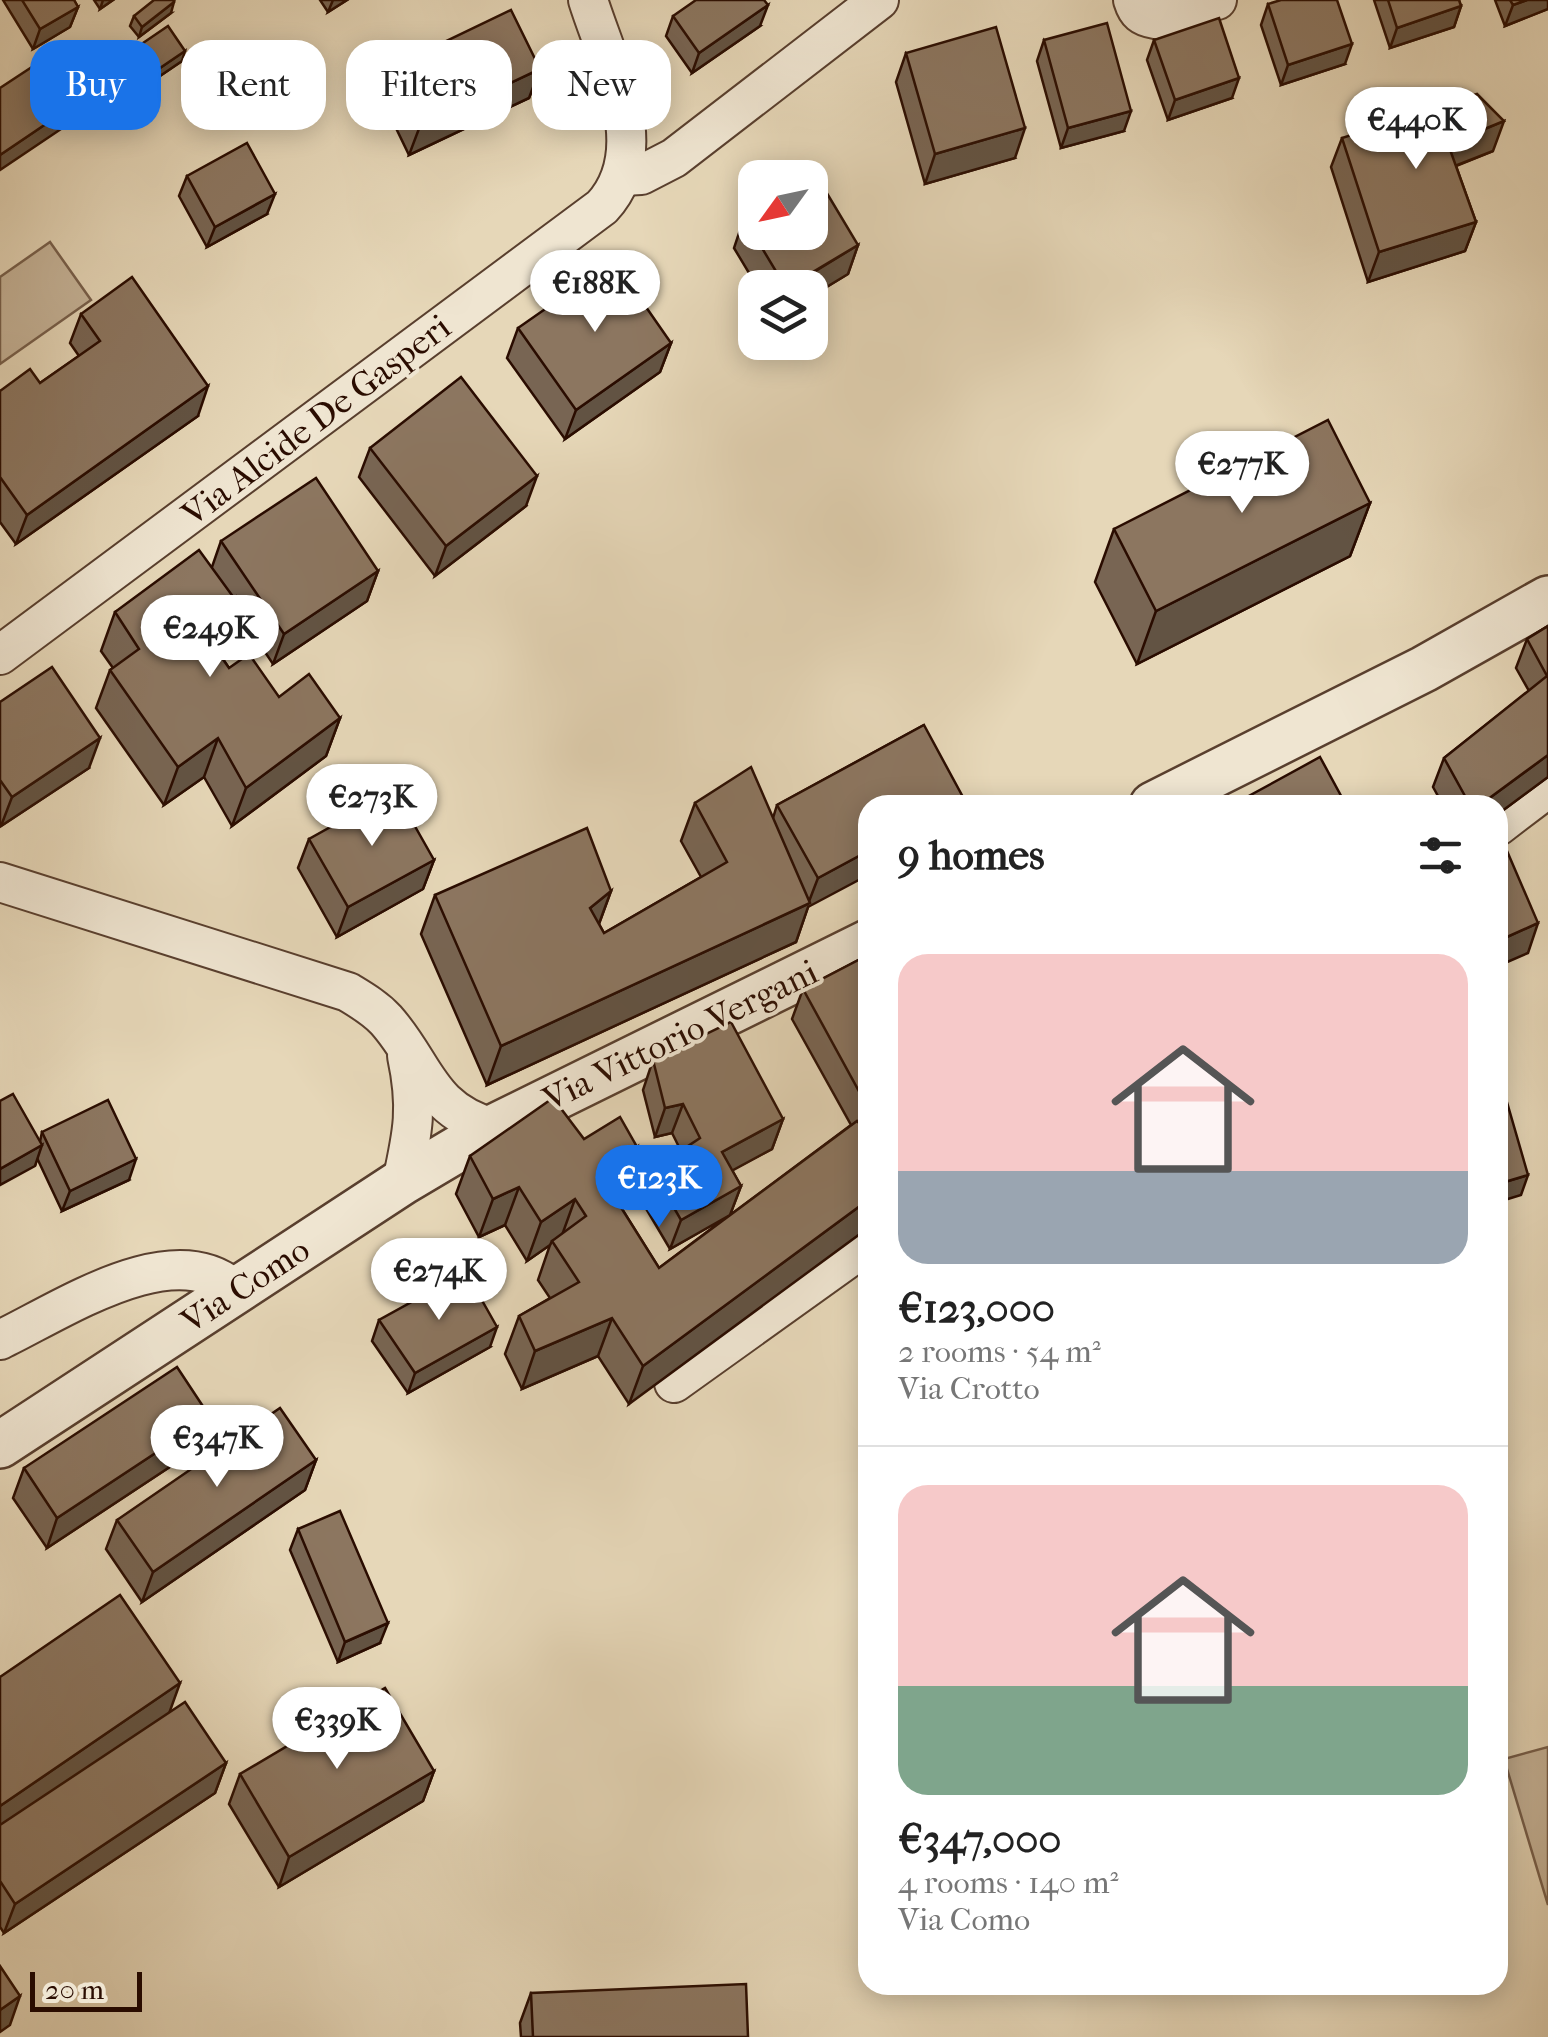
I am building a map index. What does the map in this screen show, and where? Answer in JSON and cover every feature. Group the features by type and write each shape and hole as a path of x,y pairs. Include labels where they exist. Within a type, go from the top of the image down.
{"street":[{"path":"588,0 628,125 629,149 623,176 640,176 674,158 879,0"},
{"path":"1133,0 1144,17 1155,19 1217,0"},
{"name":"Via Alcide De Gasperi","path":"0,655 602,207 623,176"},
{"path":"1173,795 1424,669 1548,599"},
{"path":"1508,818 1548,788"},
{"path":"0,882 348,992 387,1020 452,1111 493,1128"},
{"name":"Via Vittorio Vergani","path":"493,1128 858,948"},
{"path":"402,1182 414,1129 414,1087 406,1049"},
{"name":"Via Como","path":"0,1445 402,1182 493,1128"},
{"path":"674,1383 858,1251"},
{"path":"0,1340 112,1286 166,1270 204,1271 236,1291"}],"shaded area":[{"path":"50,242 91,300 0,364 0,277"},
{"path":"1548,1747 1548,1905 1508,1772 1508,1758"}],"building":[{"path":"22,0 74,0 78,7 40,29"},
{"path":"154,0 174,2 142,27 134,16"},
{"path":"696,0 764,0 768,5 699,53 673,16"},
{"path":"1281,0 1337,0 1352,44 1288,65 1268,4"},
{"path":"1388,0 1459,0 1461,6 1397,28"},
{"path":"511,10 532,53 532,73 512,82 512,40 448,40"},
{"path":"1219,18 1239,78 1175,100 1154,40"},
{"path":"1107,23 1131,111 1068,128 1044,40"},
{"path":"168,26 181,45 181,54 161,67 161,40 147,40"},
{"path":"996,27 1025,128 935,154 906,53"},
{"path":"30,68 30,130 37,130 0,155 0,88"},
{"path":"1477,94 1504,121 1448,144 1476,222 1379,252 1342,138"},
{"path":"247,143 275,194 215,227 187,176"},
{"path":"828,195 858,245 816,270 775,270 763,250 828,250"},
{"path":"614,261 671,343 576,410 518,328"},
{"path":"132,277 208,386 27,515 0,477 0,391 30,369 40,383 100,341 81,314"},
{"path":"461,377 537,476 446,546 370,448"},
{"path":"1328,420 1370,503 1156,611 1114,529"},
{"path":"316,478 378,571 284,634 221,541"},
{"path":"199,550 234,598 199,625 229,668 249,654 279,697 309,674 340,718 246,788 218,738 178,767 110,670 139,649 115,612"},
{"path":"1548,626 1548,755 1494,795 1464,795 1444,758 1547,676 1527,639"},
{"path":"52,667 100,738 12,797 0,780 0,702"},
{"path":"924,725 962,795 858,795 858,856 818,878 777,805"},
{"path":"1320,757 1341,795 1251,795"},
{"path":"751,767 810,903 501,1046 435,895 587,828 611,891 590,908 604,933 727,862 695,803"},
{"path":"395,791 434,860 348,907 309,839"},
{"path":"1508,853 1538,923 1508,936"},
{"path":"858,960 858,1089 803,989"},
{"path":"731,1022 783,1119 722,1152 741,1186 681,1220 652,1170 700,1138 683,1104 665,1108 653,1060"},
{"path":"13,1094 42,1145 0,1169 0,1101"},
{"path":"553,1098 584,1139 620,1117 637,1147 600,1174 659,1268 857,1121 858,1207 643,1366 612,1318 535,1351 519,1316 579,1282 552,1241 586,1216 575,1199 541,1222 519,1187 493,1199 470,1156"},
{"path":"108,1100 136,1159 70,1191 42,1132"},
{"path":"1508,1106 1528,1175 1508,1181"},
{"path":"466,1272 497,1327 415,1373 379,1320"},
{"path":"177,1367 210,1417 57,1518 24,1468"},
{"path":"280,1408 316,1460 153,1572 117,1520"},
{"path":"340,1511 388,1623 345,1642 298,1529"},
{"path":"120,1595 180,1683 0,1806 0,1677"},
{"path":"385,1688 434,1771 289,1857 240,1774"},
{"path":"185,1702 226,1763 15,1904 0,1881 0,1825"},
{"path":"0,1966 20,1996 0,2010"},
{"path":"746,1984 748,2037 533,2037 531,1993"}]}
